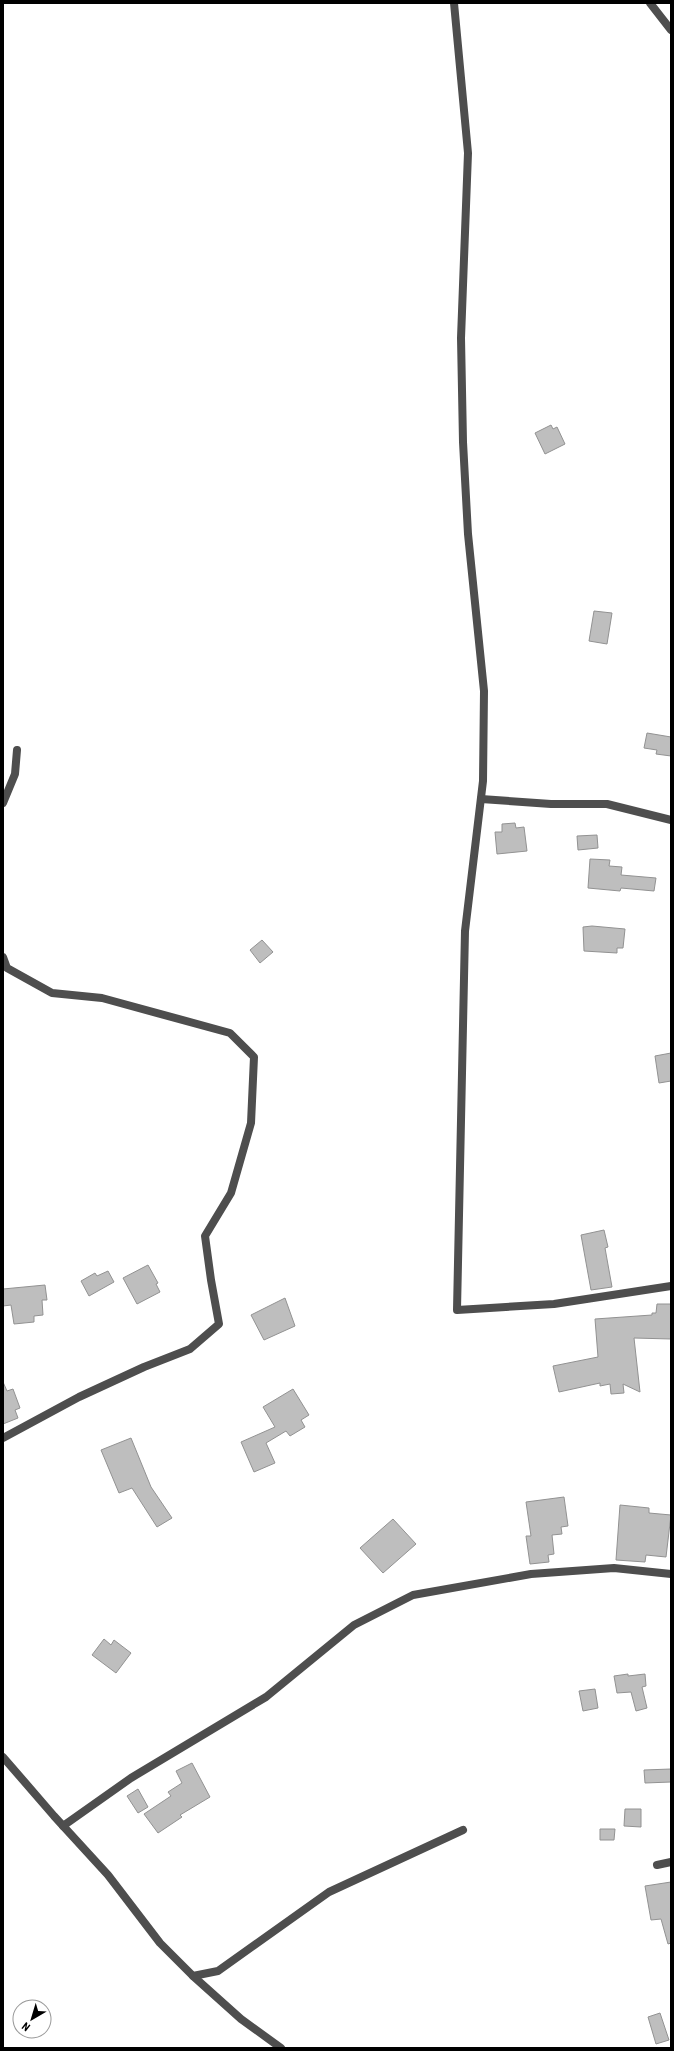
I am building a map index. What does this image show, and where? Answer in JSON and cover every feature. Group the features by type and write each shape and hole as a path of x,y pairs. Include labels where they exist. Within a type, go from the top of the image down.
{"street":[{"path":"454,3 468,153 461,338 463,442 468,534 484,691 483,781 465,931 457,1310 554,1304 671,1286"},
{"path":"650,3 671,30"},
{"path":"3,803 15,774 17,750"},
{"path":"481,799 551,804 607,804 671,820"},
{"path":"3,958 7,968 52,993 102,998 230,1033 254,1057 250,1124 231,1193 205,1236 210,1280 219,1324 190,1349 144,1367 79,1397 3,1438"},
{"path":"63,1826 131,1778 266,1697 354,1625 413,1595 531,1574 614,1568 671,1574"},
{"path":"3,1757 108,1875 160,1943 193,1976 241,2019 281,2048"},
{"path":"193,1976 218,1971 329,1892 463,1830"},
{"path":"658,1865 671,1862"}],"building":[{"path":"551,425 553,429 557,427 565,444 545,454 535,433"},
{"path":"594,611 612,613 607,644 589,641"},
{"path":"647,733 671,737 671,756 656,754 657,750 644,748"},
{"path":"515,823 516,828 524,827 527,851 497,854 495,832 502,832 502,824"},
{"path":"597,835 598,848 578,850 577,836"},
{"path":"590,859 610,860 609,866 622,867 621,875 656,878 654,891 621,888 620,891 588,888"},
{"path":"592,926 625,929 623,948 617,948 617,953 584,951 583,927"},
{"path":"262,940 273,952 260,963 250,950"},
{"path":"671,1053 671,1081 659,1083 655,1056"},
{"path":"604,1230 608,1247 605,1248 612,1287 591,1290 581,1235"},
{"path":"148,1265 158,1283 156,1284 160,1292 137,1304 123,1278"},
{"path":"108,1271 114,1282 89,1296 81,1281 95,1273 97,1276"},
{"path":"45,1285 47,1300 42,1300 43,1315 34,1316 34,1322 14,1324 11,1305 3,1306 3,1289"},
{"path":"285,1298 295,1326 264,1340 251,1315"},
{"path":"657,1304 671,1304 671,1339 634,1338 640,1392 623,1384 624,1393 611,1394 610,1384 600,1386 600,1383 559,1392 553,1366 598,1357 595,1319 652,1315 652,1313 656,1313"},
{"path":"3,1382 7,1391 13,1389 20,1408 15,1410 18,1418 3,1424"},
{"path":"293,1389 309,1415 301,1420 305,1427 290,1436 286,1431 266,1443 275,1463 254,1472 241,1442 275,1427 263,1407"},
{"path":"131,1438 151,1487 172,1518 157,1527 132,1488 119,1493 101,1450"},
{"path":"564,1497 568,1526 561,1527 562,1534 552,1535 554,1554 548,1555 549,1562 530,1564 526,1536 531,1536 526,1502"},
{"path":"620,1505 649,1508 649,1513 671,1515 666,1557 646,1555 645,1562 616,1560"},
{"path":"393,1519 416,1544 383,1573 360,1548"},
{"path":"104,1639 111,1645 114,1640 131,1653 116,1673 92,1655"},
{"path":"628,1674 628,1676 645,1674 646,1686 642,1687 647,1708 636,1711 631,1692 617,1693 614,1676"},
{"path":"595,1689 598,1708 583,1711 579,1691"},
{"path":"192,1763 210,1797 180,1815 182,1817 158,1833 144,1814 171,1796 168,1792 182,1783 176,1771"},
{"path":"671,1769 671,1782 645,1783 644,1770"},
{"path":"138,1789 148,1807 138,1813 127,1796"},
{"path":"625,1809 641,1809 641,1827 624,1826"},
{"path":"600,1829 615,1829 614,1840 600,1840"},
{"path":"671,1882 671,1943 668,1944 661,1919 651,1920 645,1886"},
{"path":"660,2013 669,2040 656,2044 648,2017"}]}
